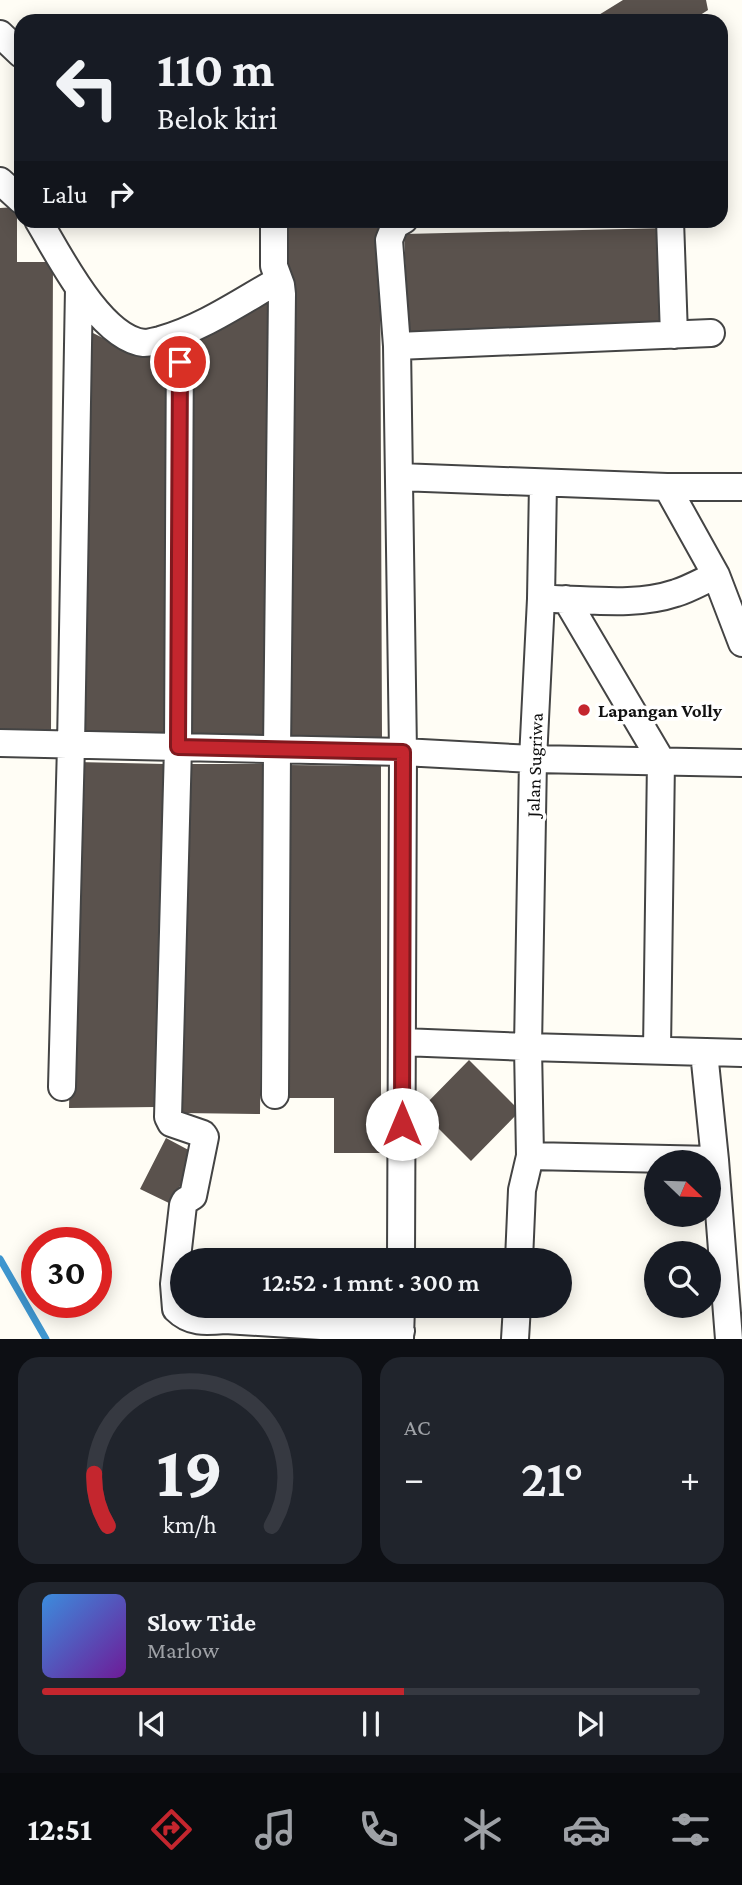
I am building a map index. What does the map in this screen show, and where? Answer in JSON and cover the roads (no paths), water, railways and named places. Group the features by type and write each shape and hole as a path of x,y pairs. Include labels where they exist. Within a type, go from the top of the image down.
{"street":[{"path":"0,34 14,47"},
{"path":"0,181 14,194"},
{"path":"43,228 79,288 105,321 127,337 141,343 180,334 196,327 279,280"},
{"path":"274,228 274,266 282,294 275,1095"},
{"path":"393,228 389,240 397,346 403,752 401,1248"},
{"path":"670,228 674,335"},
{"path":"62,1087 79,288"},
{"path":"397,346 711,333"},
{"path":"180,334 178,747 168,1117 172,1123 205,1137 193,1196 183,1205 174,1284 176,1309 188,1319 208,1321 401,1325"},
{"path":"399,477 667,487 742,487"},
{"name":"Jalan Sugriwa","path":"520,1248 522,1189 530,1156 528,1047 533,759 554,599 542,483"},
{"path":"667,487 716,575 742,643"},
{"path":"554,599 632,601 655,598 677,593 716,575"},
{"path":"554,599 661,760 657,1050"},
{"path":"0,743 742,763"},
{"path":"402,1042 742,1052"},
{"path":"704,1052 714,1150"},
{"path":"530,1156 644,1158"},
{"path":"720,1227 729,1339"},
{"path":"515,1339 516,1318"}],"waterway":[{"path":"0,1259 46,1339"}],"place":[{"name":"Lapangan Volly","path":"584,710"}]}
